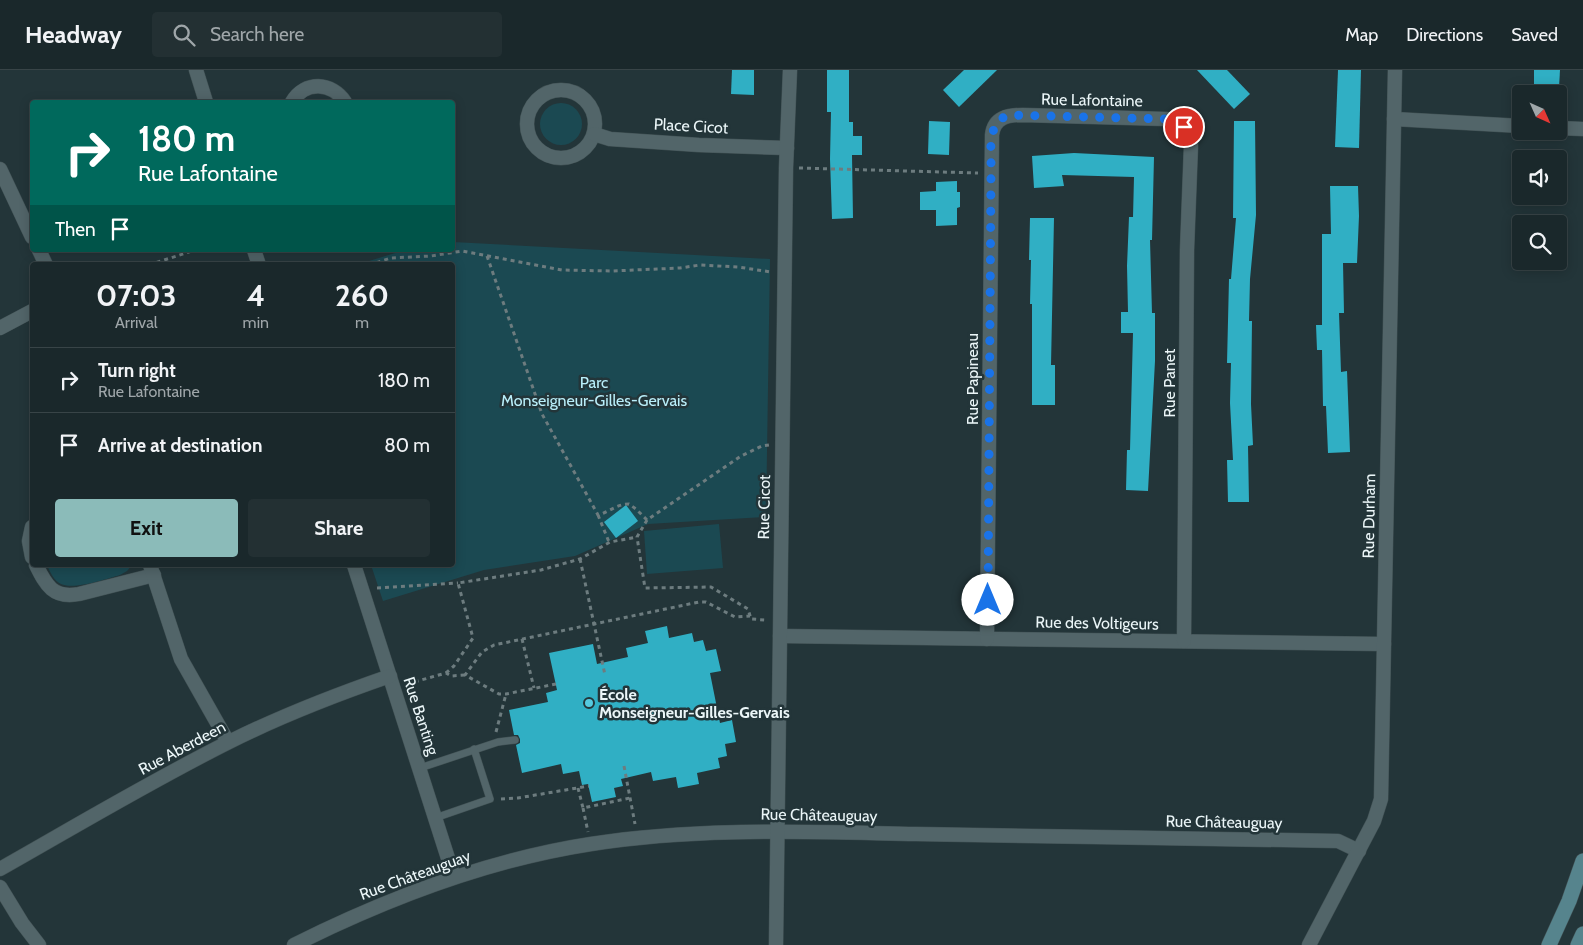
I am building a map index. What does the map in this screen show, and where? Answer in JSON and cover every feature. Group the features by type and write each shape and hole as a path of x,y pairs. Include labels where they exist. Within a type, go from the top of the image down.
{"street":[{"path":"196,70 205,100"},
{"name":"Rue Cicot","path":"776,945 787,148 790,70"},
{"name":"Rue Durham","path":"1309,945 1359,851 1374,820 1381,799 1395,70"},
{"path":"294,100 304,90 313,86 323,86 333,89 344,100"},
{"path":"555,90 566,90 577,93 586,100 592,109 595,120 594,134 583,151 572,157 561,159 549,157 539,151 531,142 526,120 536,100 545,93 555,90"},
{"name":"Rue Lafontaine","path":"998,121 1009,115 1166,119 1176,121 1184,127"},
{"path":"1394,119 1512,126"},
{"name":"Rue Papineau","path":"987,639 991,173 992,131 998,121"},
{"name":"Rue Panet","path":"1184,127 1189,135 1191,145 1187,250 1184,641"},
{"path":"1568,128 1583,129"},
{"name":"Place Cicot","path":"594,134 610,139 787,148"},
{"path":"0,169 30,233"},
{"path":"0,328 30,312"},
{"path":"37,567 49,587 57,593 67,595 79,594 152,570 181,659 228,742"},
{"name":"Rue Banting","path":"355,567 454,877"},
{"name":"Rue des Voltigeurs","path":"780,636 1384,644"},
{"name":"Rue Aberdeen","path":"0,869 228,742 293,713 390,676"},
{"name":"Rue Châteauguay","path":"294,945 386,902 454,877 547,853 637,837 777,832 1338,841 1359,851"},
{"path":"1549,945 1582,869"},
{"path":"0,887 22,923 39,945"},
{"path":"1578,945 1583,934"}],"lane":[{"path":"420,768 498,742 516,740"},
{"path":"435,818 490,799 474,750"}],"path":[{"path":"799,168 991,173"},
{"path":"455,252 462,251 562,270 612,271 680,268 700,265 738,266 771,272"},
{"path":"159,262 189,252"},
{"path":"378,262 391,258 418,257 455,252"},
{"path":"487,256 542,414 598,515 610,542"},
{"path":"766,620 751,619 748,609 711,588 645,588 637,537 647,520 741,456 769,445"},
{"path":"598,515 606,513 617,506 629,504 647,520"},
{"path":"377,588 458,583 541,570 580,559 610,542 637,537"},
{"path":"580,559 605,675"},
{"path":"407,684 446,673 454,666 473,638 458,583"},
{"path":"464,675 482,652 488,648 594,623 700,602 706,602 735,617 750,616"},
{"path":"522,639 534,688"},
{"path":"446,673 451,676 464,675 498,694 556,684"},
{"path":"498,742 496,733 506,694"},
{"path":"624,766 636,825"},
{"path":"490,799 518,798 589,786"},
{"path":"578,788 588,832"},
{"path":"583,808 630,798"}],"green space":[{"path":"565,103 573,106 579,112 582,124 579,136 573,142 557,145 549,142 543,136 540,120 543,112 549,106"},
{"name":"Parc Monseigneur-Gilles-Gervais","path":"455,242 770,259 766,517 648,524 575,556 484,570 383,601 372,567 455,567 455,262 366,262 398,252 455,252"},
{"path":"719,524 723,568 647,574 644,531"},
{"path":"48,567 130,567 120,575 74,586 61,584 53,576"}],"building":[{"path":"732,70 754,70 754,95 731,94"},
{"path":"827,70 849,70 849,122 853,122 853,136 862,136 862,155 852,155 853,218 832,219 831,112 827,112"},
{"path":"964,70 997,70 959,107 943,90"},
{"path":"1197,70 1227,70 1250,94 1234,109"},
{"path":"1338,70 1361,70 1359,148 1335,147"},
{"path":"1534,70 1560,70 1559,85 1534,85"},
{"path":"929,121 950,122 949,155 928,154"},
{"path":"1234,121 1255,121 1256,215 1250,279 1249,321 1252,321 1251,404 1253,445 1248,446 1249,502 1228,502 1227,460 1233,460 1230,403 1231,363 1227,363 1229,279 1231,279 1236,218 1233,218"},
{"path":"1074,153 1154,157 1152,240 1150,240 1152,313 1155,313 1155,361 1148,491 1126,490 1127,450 1130,450 1133,333 1121,333 1121,312 1128,312 1129,217 1133,217 1134,177 1062,175 1064,186 1034,188 1032,156"},
{"path":"957,181 957,192 960,192 960,207 957,208 957,225 936,226 936,210 920,210 920,192 936,191 936,182"},
{"path":"1330,186 1358,186 1359,216 1357,263 1343,263 1344,313 1339,313 1341,372 1347,371 1350,452 1328,453 1326,406 1323,406 1322,350 1317,350 1316,325 1322,325 1322,234 1331,234"},
{"path":"1030,218 1054,218 1051,365 1055,365 1055,405 1032,405"},
{"path":"626,505 638,521 616,538 604,522"},
{"path":"667,626 669,638 692,633 694,642 703,640 706,651 716,649 721,671 710,673 720,723 732,720 736,742 725,744 727,756 718,758 720,768 697,773 699,784 678,788 676,777 653,781 651,772 621,779 623,786 614,788 616,797 592,802 588,784 582,785 579,771 563,774 561,764 522,773 516,745 520,743 520,739 518,735 514,735 509,710 548,702 546,693 557,690 549,653 593,644 597,664 628,657 626,648 648,643 645,631"}],"place":[{"name":"École Monseigneur-Gilles-Gervais","path":"589,703"}],"route":[{"path":"988,600 992,131 1002,118 1009,115 1171,119 1184,127"}]}
